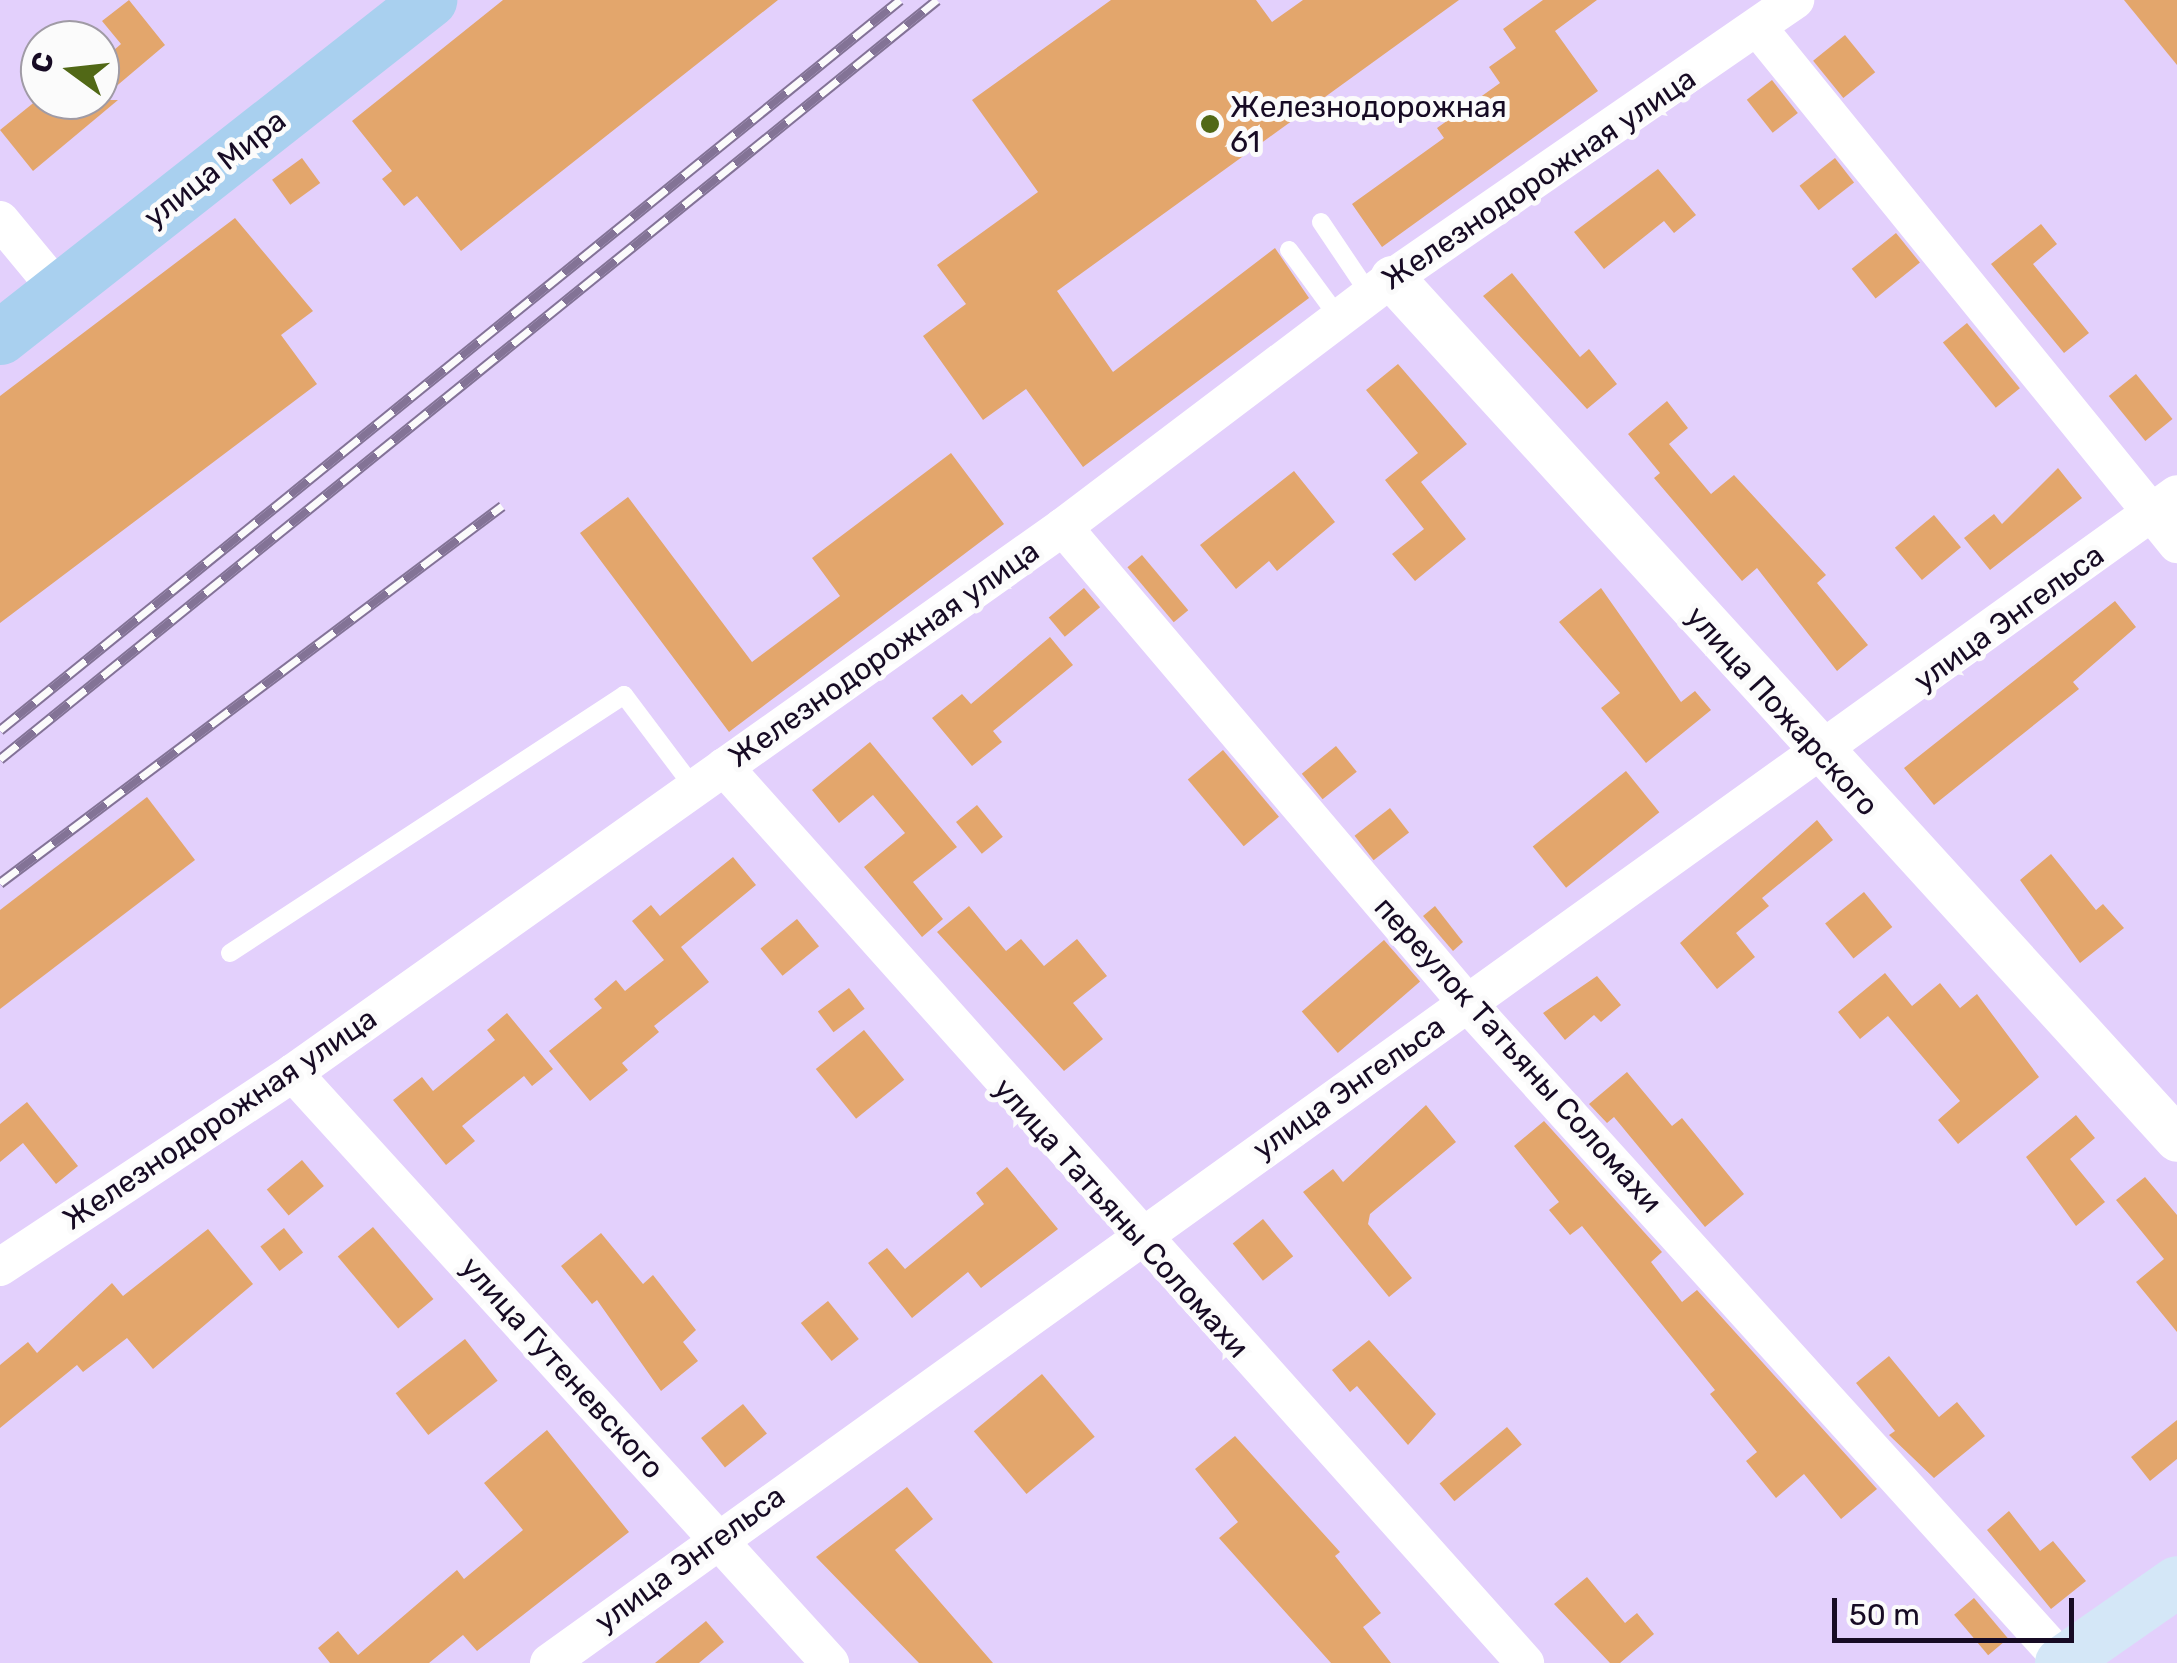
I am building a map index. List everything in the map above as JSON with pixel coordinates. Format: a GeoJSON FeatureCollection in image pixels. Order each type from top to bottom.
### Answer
{"type":"FeatureCollection","features":[{"type":"Feature","properties":{"kind":"main road","name":"улица Мира"},"geometry":{"type":"LineString","coordinates":[[0,337],[429,0]]}},
{"type":"Feature","properties":{"kind":"main road"},"geometry":{"type":"LineString","coordinates":[[2063,1662],[2177,1582]]}},
{"type":"Feature","properties":{"kind":"street","name":"Железнодорожная улица"},"geometry":{"type":"LineString","coordinates":[[0,1267],[293,1073],[1063,527],[1381,287],[1796,0]]}},
{"type":"Feature","properties":{"kind":"street"},"geometry":{"type":"LineString","coordinates":[[1758,28],[2164,504],[2177,544]]}},
{"type":"Feature","properties":{"kind":"street"},"geometry":{"type":"LineString","coordinates":[[0,220],[59,291]]}},
{"type":"Feature","properties":{"kind":"street","name":"улица Пожарского"},"geometry":{"type":"LineString","coordinates":[[1381,287],[2177,1139]]}},
{"type":"Feature","properties":{"kind":"street","name":"улица Энгельса"},"geometry":{"type":"LineString","coordinates":[[549,1663],[1136,1237],[1821,756],[2164,504]]}},
{"type":"Feature","properties":{"kind":"street","name":"переулок Татьяны Соломахи"},"geometry":{"type":"LineString","coordinates":[[1063,527],[1468,1004],[2063,1662]]}},
{"type":"Feature","properties":{"kind":"street","name":"улица Татьяны Соломахи"},"geometry":{"type":"LineString","coordinates":[[709,778],[1136,1237],[1524,1663]]}},
{"type":"Feature","properties":{"kind":"street","name":"улица Гутеневского"},"geometry":{"type":"LineString","coordinates":[[293,1073],[830,1663]]}},
{"type":"Feature","properties":{"kind":"lane"},"geometry":{"type":"LineString","coordinates":[[1321,222],[1381,287]]}},
{"type":"Feature","properties":{"kind":"lane"},"geometry":{"type":"LineString","coordinates":[[1289,250],[1340,318]]}},
{"type":"Feature","properties":{"kind":"lane"},"geometry":{"type":"LineString","coordinates":[[230,953],[624,695],[709,778]]}},
{"type":"Feature","properties":{"kind":"building"},"geometry":{"type":"Polygon","coordinates":[[[129,0],[165,45],[120,83],[120,20],[103,20],[129,0]]]}},
{"type":"Feature","properties":{"kind":"building"},"geometry":{"type":"Polygon","coordinates":[[[503,0],[778,0],[461,251],[417,196],[404,206],[382,179],[392,171],[352,121],[503,0]]]}},
{"type":"Feature","properties":{"kind":"building","name":"Железнодорожная 61"},"geometry":{"type":"Polygon","coordinates":[[[1111,0],[1256,0],[1272,22],[1303,0],[1459,0],[1057,291],[1113,372],[1275,248],[1309,298],[1083,467],[1026,389],[983,420],[923,336],[966,304],[937,265],[1038,192],[972,100],[1111,0]]]}},
{"type":"Feature","properties":{"kind":"building"},"geometry":{"type":"Polygon","coordinates":[[[1543,0],[1597,0],[1555,31],[1598,91],[1382,247],[1352,204],[1444,138],[1437,128],[1500,83],[1489,67],[1516,48],[1503,29],[1543,0]]]}},
{"type":"Feature","properties":{"kind":"building"},"geometry":{"type":"Polygon","coordinates":[[[2124,0],[2177,0],[2177,65],[2124,0]]]}},
{"type":"Feature","properties":{"kind":"building"},"geometry":{"type":"Polygon","coordinates":[[[1845,35],[1875,72],[1843,98],[1813,61],[1845,35]]]}},
{"type":"Feature","properties":{"kind":"building"},"geometry":{"type":"Polygon","coordinates":[[[1772,80],[1798,113],[1773,133],[1747,100],[1772,80]]]}},
{"type":"Feature","properties":{"kind":"building"},"geometry":{"type":"Polygon","coordinates":[[[20,114],[20,120],[94,120],[33,171],[0,130],[20,114]]]}},
{"type":"Feature","properties":{"kind":"building"},"geometry":{"type":"Polygon","coordinates":[[[302,158],[320,183],[290,205],[272,180],[302,158]]]}},
{"type":"Feature","properties":{"kind":"building"},"geometry":{"type":"Polygon","coordinates":[[[1835,158],[1854,182],[1819,210],[1800,186],[1835,158]]]}},
{"type":"Feature","properties":{"kind":"building"},"geometry":{"type":"Polygon","coordinates":[[[1658,169],[1696,215],[1674,233],[1664,221],[1604,269],[1574,232],[1658,169]]]}},
{"type":"Feature","properties":{"kind":"building"},"geometry":{"type":"Polygon","coordinates":[[[235,218],[313,311],[281,335],[317,384],[0,623],[0,396],[235,218]]]}},
{"type":"Feature","properties":{"kind":"building"},"geometry":{"type":"Polygon","coordinates":[[[2041,224],[2057,244],[2033,264],[2089,333],[2064,353],[1991,264],[2041,224]]]}},
{"type":"Feature","properties":{"kind":"building"},"geometry":{"type":"Polygon","coordinates":[[[1896,233],[1920,263],[1876,298],[1852,269],[1896,233]]]}},
{"type":"Feature","properties":{"kind":"building"},"geometry":{"type":"Polygon","coordinates":[[[1512,273],[1580,357],[1589,349],[1617,384],[1587,409],[1483,296],[1512,273]]]}},
{"type":"Feature","properties":{"kind":"building"},"geometry":{"type":"Polygon","coordinates":[[[1967,323],[2020,388],[1996,408],[1943,343],[1967,323]]]}},
{"type":"Feature","properties":{"kind":"building"},"geometry":{"type":"Polygon","coordinates":[[[1398,364],[1467,444],[1421,482],[1466,539],[1415,581],[1392,554],[1424,529],[1385,480],[1418,453],[1366,390],[1398,364]]]}},
{"type":"Feature","properties":{"kind":"building"},"geometry":{"type":"Polygon","coordinates":[[[2136,374],[2173,419],[2145,441],[2109,396],[2136,374]]]}},
{"type":"Feature","properties":{"kind":"building"},"geometry":{"type":"Polygon","coordinates":[[[1667,401],[1688,428],[1669,444],[1711,494],[1734,475],[1826,575],[1817,583],[1868,645],[1837,671],[1757,568],[1742,581],[1654,478],[1660,473],[1628,434],[1667,401]]]}},
{"type":"Feature","properties":{"kind":"building"},"geometry":{"type":"Polygon","coordinates":[[[951,453],[1004,524],[729,732],[580,533],[628,497],[752,662],[840,596],[812,558],[951,453]]]}},
{"type":"Feature","properties":{"kind":"building"},"geometry":{"type":"Polygon","coordinates":[[[2058,468],[2082,498],[1990,570],[1964,538],[1994,514],[2002,524],[2058,468]]]}},
{"type":"Feature","properties":{"kind":"building"},"geometry":{"type":"Polygon","coordinates":[[[1294,471],[1335,522],[1277,571],[1269,561],[1236,589],[1200,545],[1294,471]]]}},
{"type":"Feature","properties":{"kind":"building"},"geometry":{"type":"Polygon","coordinates":[[[1934,515],[1961,547],[1922,580],[1895,548],[1934,515]]]}},
{"type":"Feature","properties":{"kind":"building"},"geometry":{"type":"Polygon","coordinates":[[[1142,555],[1188,610],[1174,622],[1127,567],[1142,555]]]}},
{"type":"Feature","properties":{"kind":"building"},"geometry":{"type":"Polygon","coordinates":[[[1084,588],[1100,607],[1065,637],[1049,618],[1084,588]]]}},
{"type":"Feature","properties":{"kind":"building"},"geometry":{"type":"Polygon","coordinates":[[[1601,588],[1681,702],[1695,691],[1711,710],[1646,763],[1601,708],[1620,693],[1559,622],[1601,588]]]}},
{"type":"Feature","properties":{"kind":"building"},"geometry":{"type":"Polygon","coordinates":[[[2115,601],[2136,627],[2073,682],[2079,689],[1934,805],[1904,768],[2115,601]]]}},
{"type":"Feature","properties":{"kind":"building"},"geometry":{"type":"Polygon","coordinates":[[[1050,637],[1073,665],[993,731],[1002,742],[972,766],[932,718],[962,694],[971,704],[1050,637]]]}},
{"type":"Feature","properties":{"kind":"building"},"geometry":{"type":"Polygon","coordinates":[[[870,742],[957,847],[913,882],[943,919],[922,937],[864,867],[905,833],[873,795],[839,823],[812,790],[870,742]]]}},
{"type":"Feature","properties":{"kind":"building"},"geometry":{"type":"Polygon","coordinates":[[[1336,746],[1357,772],[1323,799],[1302,774],[1336,746]]]}},
{"type":"Feature","properties":{"kind":"building"},"geometry":{"type":"Polygon","coordinates":[[[1223,750],[1279,817],[1244,846],[1188,780],[1223,750]]]}},
{"type":"Feature","properties":{"kind":"building"},"geometry":{"type":"Polygon","coordinates":[[[1626,771],[1659,812],[1566,888],[1533,847],[1626,771]]]}},
{"type":"Feature","properties":{"kind":"building"},"geometry":{"type":"Polygon","coordinates":[[[147,797],[195,860],[0,1009],[0,910],[147,797]]]}},
{"type":"Feature","properties":{"kind":"building"},"geometry":{"type":"Polygon","coordinates":[[[977,805],[1003,837],[982,854],[956,822],[977,805]]]}},
{"type":"Feature","properties":{"kind":"building"},"geometry":{"type":"Polygon","coordinates":[[[1390,808],[1409,832],[1374,860],[1355,836],[1390,808]]]}},
{"type":"Feature","properties":{"kind":"building"},"geometry":{"type":"Polygon","coordinates":[[[1817,820],[1833,840],[1762,898],[1769,906],[1736,933],[1755,957],[1717,989],[1680,943],[1817,820]]]}},
{"type":"Feature","properties":{"kind":"building"},"geometry":{"type":"Polygon","coordinates":[[[2051,854],[2096,910],[2103,904],[2124,928],[2080,963],[2020,880],[2051,854]]]}},
{"type":"Feature","properties":{"kind":"building"},"geometry":{"type":"Polygon","coordinates":[[[733,857],[756,885],[681,947],[709,982],[654,1026],[659,1032],[622,1063],[628,1070],[590,1101],[549,1051],[602,1008],[594,999],[616,980],[625,991],[664,960],[632,921],[651,905],[660,916],[733,857]]]}},
{"type":"Feature","properties":{"kind":"building"},"geometry":{"type":"Polygon","coordinates":[[[1864,892],[1892,927],[1853,958],[1825,923],[1864,892]]]}},
{"type":"Feature","properties":{"kind":"building"},"geometry":{"type":"Polygon","coordinates":[[[969,906],[1006,951],[1021,939],[1044,966],[1077,939],[1107,976],[1073,1003],[1103,1039],[1064,1071],[937,932],[969,906]]]}},
{"type":"Feature","properties":{"kind":"building"},"geometry":{"type":"Polygon","coordinates":[[[1435,906],[1463,942],[1453,951],[1423,916],[1435,906]]]}},
{"type":"Feature","properties":{"kind":"building"},"geometry":{"type":"Polygon","coordinates":[[[797,919],[819,946],[783,976],[760,949],[797,919]]]}},
{"type":"Feature","properties":{"kind":"building"},"geometry":{"type":"Polygon","coordinates":[[[1384,940],[1420,982],[1338,1053],[1302,1012],[1384,940]]]}},
{"type":"Feature","properties":{"kind":"building"},"geometry":{"type":"Polygon","coordinates":[[[1885,973],[1912,1006],[1940,983],[1960,1008],[1977,994],[2039,1077],[1958,1144],[1938,1120],[1960,1101],[1888,1016],[1860,1039],[1838,1012],[1885,973]]]}},
{"type":"Feature","properties":{"kind":"building"},"geometry":{"type":"Polygon","coordinates":[[[1597,976],[1621,1005],[1601,1022],[1594,1015],[1565,1040],[1543,1013],[1597,976]]]}},
{"type":"Feature","properties":{"kind":"building"},"geometry":{"type":"Polygon","coordinates":[[[849,988],[865,1009],[834,1032],[818,1011],[849,988]]]}},
{"type":"Feature","properties":{"kind":"building"},"geometry":{"type":"Polygon","coordinates":[[[507,1013],[553,1069],[532,1086],[524,1076],[462,1126],[475,1141],[446,1165],[393,1100],[422,1077],[433,1091],[495,1040],[487,1030],[507,1013]]]}},
{"type":"Feature","properties":{"kind":"building"},"geometry":{"type":"Polygon","coordinates":[[[864,1030],[904,1080],[856,1119],[816,1069],[864,1030]]]}},
{"type":"Feature","properties":{"kind":"building"},"geometry":{"type":"Polygon","coordinates":[[[1627,1072],[1672,1126],[1682,1118],[1744,1194],[1705,1227],[1614,1117],[1607,1123],[1589,1104],[1627,1072]]]}},
{"type":"Feature","properties":{"kind":"building"},"geometry":{"type":"Polygon","coordinates":[[[27,1102],[78,1166],[56,1184],[23,1143],[0,1162],[0,1124],[27,1102]]]}},
{"type":"Feature","properties":{"kind":"building"},"geometry":{"type":"Polygon","coordinates":[[[1426,1105],[1456,1142],[1370,1214],[1368,1224],[1412,1278],[1389,1297],[1303,1192],[1333,1169],[1343,1182],[1426,1105]]]}},
{"type":"Feature","properties":{"kind":"building"},"geometry":{"type":"Polygon","coordinates":[[[2076,1115],[2095,1138],[2070,1159],[2105,1202],[2076,1226],[2026,1157],[2076,1115]]]}},
{"type":"Feature","properties":{"kind":"building"},"geometry":{"type":"Polygon","coordinates":[[[1544,1121],[1662,1252],[1651,1262],[1682,1302],[1697,1290],[1877,1489],[1841,1519],[1804,1474],[1776,1498],[1746,1461],[1757,1452],[1710,1394],[1715,1390],[1582,1226],[1570,1235],[1549,1210],[1559,1202],[1514,1146],[1544,1121]]]}},
{"type":"Feature","properties":{"kind":"building"},"geometry":{"type":"Polygon","coordinates":[[[302,1160],[324,1186],[289,1216],[267,1190],[302,1160]]]}},
{"type":"Feature","properties":{"kind":"building"},"geometry":{"type":"Polygon","coordinates":[[[1007,1167],[1058,1229],[981,1288],[968,1272],[912,1318],[868,1263],[887,1248],[905,1269],[984,1204],[976,1193],[1007,1167]]]}},
{"type":"Feature","properties":{"kind":"building"},"geometry":{"type":"Polygon","coordinates":[[[2145,1177],[2177,1215],[2177,1332],[2136,1282],[2164,1259],[2116,1200],[2145,1177]]]}},
{"type":"Feature","properties":{"kind":"building"},"geometry":{"type":"Polygon","coordinates":[[[1263,1219],[1293,1256],[1263,1281],[1233,1244],[1263,1219]]]}},
{"type":"Feature","properties":{"kind":"building"},"geometry":{"type":"Polygon","coordinates":[[[373,1227],[433,1299],[398,1329],[338,1257],[373,1227]]]}},
{"type":"Feature","properties":{"kind":"building"},"geometry":{"type":"Polygon","coordinates":[[[284,1228],[303,1252],[279,1271],[260,1246],[284,1228]]]}},
{"type":"Feature","properties":{"kind":"building"},"geometry":{"type":"Polygon","coordinates":[[[208,1229],[253,1284],[153,1369],[127,1338],[83,1372],[77,1365],[0,1428],[0,1365],[28,1342],[37,1353],[112,1283],[123,1296],[208,1229]]]}},
{"type":"Feature","properties":{"kind":"building"},"geometry":{"type":"Polygon","coordinates":[[[601,1233],[643,1284],[653,1275],[696,1330],[683,1342],[698,1361],[661,1391],[597,1300],[592,1304],[561,1266],[601,1233]]]}},
{"type":"Feature","properties":{"kind":"building"},"geometry":{"type":"Polygon","coordinates":[[[828,1301],[859,1339],[832,1361],[801,1323],[828,1301]]]}},
{"type":"Feature","properties":{"kind":"building"},"geometry":{"type":"Polygon","coordinates":[[[465,1339],[498,1381],[428,1435],[396,1393],[465,1339]]]}},
{"type":"Feature","properties":{"kind":"building"},"geometry":{"type":"Polygon","coordinates":[[[1369,1340],[1436,1414],[1408,1445],[1357,1386],[1350,1392],[1332,1370],[1369,1340]]]}},
{"type":"Feature","properties":{"kind":"building"},"geometry":{"type":"Polygon","coordinates":[[[1889,1356],[1939,1417],[1957,1402],[1985,1436],[1934,1478],[1889,1435],[1895,1431],[1856,1383],[1889,1356]]]}},
{"type":"Feature","properties":{"kind":"building"},"geometry":{"type":"Polygon","coordinates":[[[1042,1374],[1095,1437],[1027,1494],[974,1431],[1042,1374]]]}},
{"type":"Feature","properties":{"kind":"building"},"geometry":{"type":"Polygon","coordinates":[[[743,1404],[767,1434],[725,1468],[701,1438],[743,1404]]]}},
{"type":"Feature","properties":{"kind":"building"},"geometry":{"type":"Polygon","coordinates":[[[2177,1420],[2177,1459],[2150,1481],[2131,1457],[2177,1420]]]}},
{"type":"Feature","properties":{"kind":"building"},"geometry":{"type":"Polygon","coordinates":[[[1507,1427],[1522,1445],[1454,1501],[1440,1484],[1507,1427]]]}},
{"type":"Feature","properties":{"kind":"building"},"geometry":{"type":"Polygon","coordinates":[[[547,1430],[629,1532],[477,1651],[463,1635],[429,1663],[330,1663],[318,1648],[338,1631],[358,1655],[457,1570],[464,1579],[523,1530],[484,1483],[547,1430]]]}},
{"type":"Feature","properties":{"kind":"building"},"geometry":{"type":"Polygon","coordinates":[[[1235,1436],[1340,1552],[1335,1556],[1381,1613],[1363,1627],[1391,1663],[1331,1663],[1219,1538],[1238,1522],[1195,1469],[1235,1436]]]}},
{"type":"Feature","properties":{"kind":"building"},"geometry":{"type":"Polygon","coordinates":[[[907,1487],[933,1519],[895,1550],[993,1663],[919,1663],[816,1557],[907,1487]]]}},
{"type":"Feature","properties":{"kind":"building"},"geometry":{"type":"Polygon","coordinates":[[[2009,1511],[2040,1551],[2053,1541],[2086,1581],[2051,1609],[1987,1530],[2009,1511]]]}},
{"type":"Feature","properties":{"kind":"building"},"geometry":{"type":"Polygon","coordinates":[[[1587,1577],[1625,1623],[1637,1613],[1654,1634],[1620,1663],[1610,1663],[1554,1604],[1587,1577]]]}},
{"type":"Feature","properties":{"kind":"building"},"geometry":{"type":"Polygon","coordinates":[[[1974,1598],[2008,1639],[1988,1655],[1954,1615],[1974,1598]]]}},
{"type":"Feature","properties":{"kind":"building"},"geometry":{"type":"Polygon","coordinates":[[[706,1621],[724,1642],[699,1663],[655,1663],[706,1621]]]}},
{"type":"Feature","properties":{"kind":"railway"},"geometry":{"type":"LineString","coordinates":[[0,730],[900,0]]}},
{"type":"Feature","properties":{"kind":"railway"},"geometry":{"type":"LineString","coordinates":[[0,759],[937,0]]}},
{"type":"Feature","properties":{"kind":"railway"},"geometry":{"type":"LineString","coordinates":[[0,883],[502,506]]}},
{"type":"Feature","properties":{"kind":"place","name":"Железнодорожная 61"},"geometry":{"type":"Point","coordinates":[1210,124]}}]}
